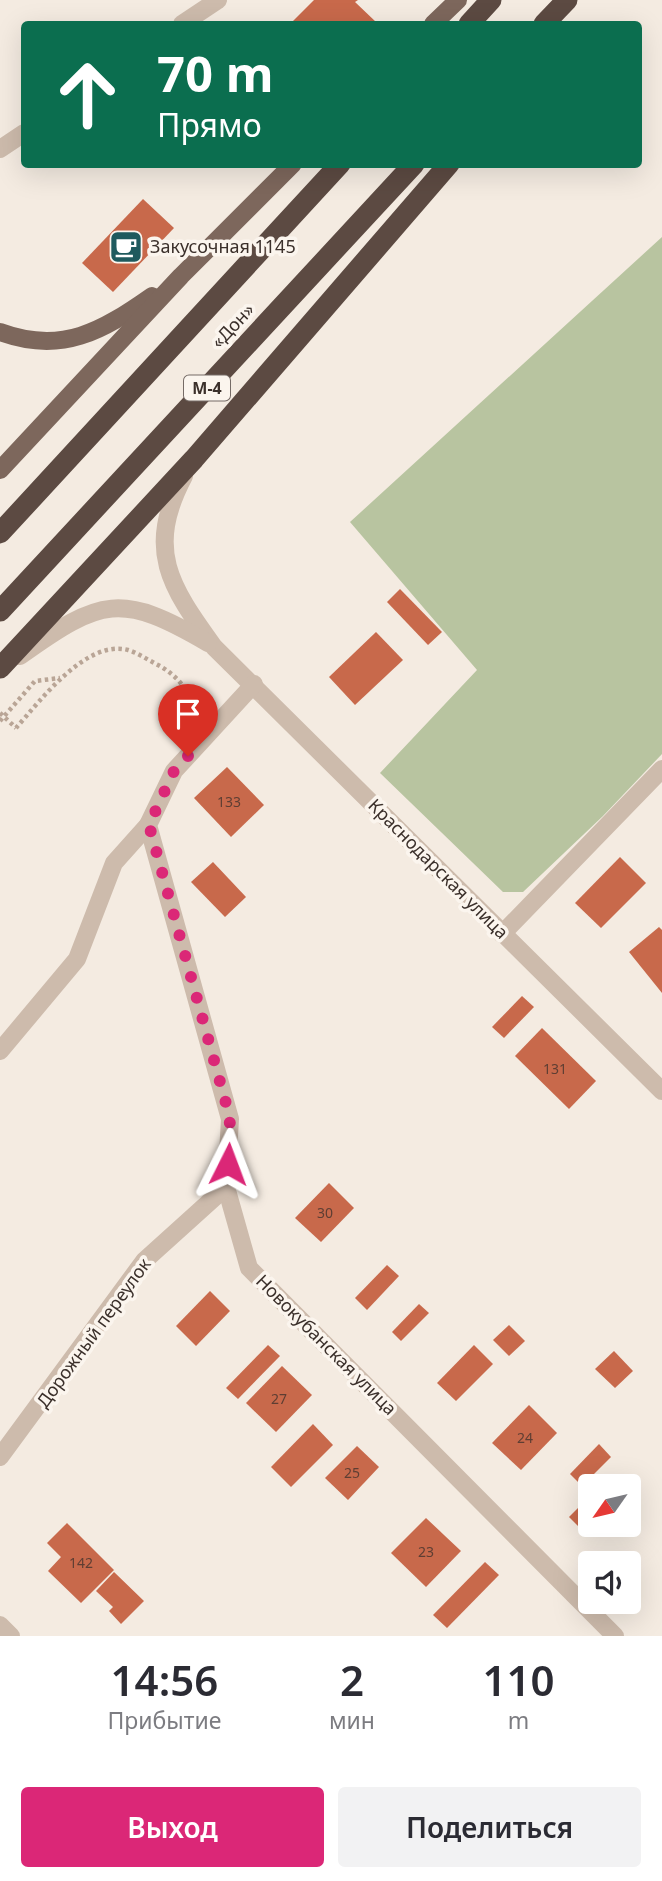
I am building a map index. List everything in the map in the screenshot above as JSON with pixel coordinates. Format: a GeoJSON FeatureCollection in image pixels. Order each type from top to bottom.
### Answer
{"type":"FeatureCollection","features":[{"type":"Feature","properties":{"kind":"highway"},"geometry":{"type":"LineString","coordinates":[[472,21],[491,0]]}},
{"type":"Feature","properties":{"kind":"highway"},"geometry":{"type":"LineString","coordinates":[[547,21],[567,0]]}},
{"type":"Feature","properties":{"kind":"highway","name":"«Дон»"},"geometry":{"type":"LineString","coordinates":[[0,533],[336,168]]}},
{"type":"Feature","properties":{"kind":"highway","name":"«Дон»"},"geometry":{"type":"LineString","coordinates":[[0,611],[410,168]]}},
{"type":"Feature","properties":{"kind":"highway","name":"М-4"},"geometry":{"type":"LineString","coordinates":[[0,669],[194,459],[446,168]]}},
{"type":"Feature","properties":{"kind":"main road"},"geometry":{"type":"LineString","coordinates":[[436,21],[458,0]]}},
{"type":"Feature","properties":{"kind":"main road"},"geometry":{"type":"LineString","coordinates":[[0,470],[181,276],[289,168]]}},
{"type":"Feature","properties":{"kind":"main road"},"geometry":{"type":"LineString","coordinates":[[0,332],[38,341],[80,339],[109,326],[181,276]]}},
{"type":"Feature","properties":{"kind":"street"},"geometry":{"type":"LineString","coordinates":[[186,21],[218,0]]}},
{"type":"Feature","properties":{"kind":"street"},"geometry":{"type":"LineString","coordinates":[[0,149],[21,135]]}},
{"type":"Feature","properties":{"kind":"street","name":"М-4"},"geometry":{"type":"LineString","coordinates":[[194,459],[173,497],[163,533],[167,571],[183,604],[214,647]]}},
{"type":"Feature","properties":{"kind":"street","name":"М-4"},"geometry":{"type":"LineString","coordinates":[[0,669],[60,627],[93,611],[122,606],[166,618],[214,647]]}},
{"type":"Feature","properties":{"kind":"street","name":"Краснодарская улица"},"geometry":{"type":"LineString","coordinates":[[214,647],[662,1091]]}},
{"type":"Feature","properties":{"kind":"street"},"geometry":{"type":"LineString","coordinates":[[0,1051],[77,959],[114,863],[149,825],[174,771],[254,684]]}},
{"type":"Feature","properties":{"kind":"street"},"geometry":{"type":"LineString","coordinates":[[502,934],[662,769]]}},
{"type":"Feature","properties":{"kind":"street","name":"Новокубанская улица"},"geometry":{"type":"LineString","coordinates":[[149,825],[230,1118],[226,1187],[249,1268],[615,1636]]}},
{"type":"Feature","properties":{"kind":"street","name":"Дорожный переулок"},"geometry":{"type":"LineString","coordinates":[[0,1457],[144,1261],[226,1187]]}},
{"type":"Feature","properties":{"kind":"street"},"geometry":{"type":"LineString","coordinates":[[0,1625],[11,1636]]}},
{"type":"Feature","properties":{"kind":"path"},"geometry":{"type":"LineString","coordinates":[[0,713],[16,728],[60,678],[94,654],[127,649],[165,669],[192,696],[202,741]]}},
{"type":"Feature","properties":{"kind":"path"},"geometry":{"type":"LineString","coordinates":[[0,721],[35,681],[60,678]]}},
{"type":"Feature","properties":{"kind":"green space"},"geometry":{"type":"Polygon","coordinates":[[[662,237],[662,754],[603,816],[523,892],[503,892],[380,773],[477,670],[350,522],[662,237]]]}},
{"type":"Feature","properties":{"kind":"building"},"geometry":{"type":"Polygon","coordinates":[[[314,0],[358,0],[355,2],[375,21],[293,21],[314,0]]]}},
{"type":"Feature","properties":{"kind":"building","name":"Закусочная 1145"},"geometry":{"type":"Polygon","coordinates":[[[143,199],[174,228],[113,292],[82,263],[143,199]]]}},
{"type":"Feature","properties":{"kind":"building"},"geometry":{"type":"Polygon","coordinates":[[[400,589],[442,632],[428,645],[387,602],[400,589]]]}},
{"type":"Feature","properties":{"kind":"building"},"geometry":{"type":"Polygon","coordinates":[[[376,632],[403,660],[355,705],[329,677],[376,632]]]}},
{"type":"Feature","properties":{"kind":"building"},"geometry":{"type":"Polygon","coordinates":[[[227,767],[264,805],[231,837],[194,798],[227,767]]]}},
{"type":"Feature","properties":{"kind":"building"},"geometry":{"type":"Polygon","coordinates":[[[620,857],[646,883],[601,928],[575,903],[620,857]]]}},
{"type":"Feature","properties":{"kind":"building"},"geometry":{"type":"Polygon","coordinates":[[[213,862],[246,897],[225,917],[191,882],[213,862]]]}},
{"type":"Feature","properties":{"kind":"building"},"geometry":{"type":"Polygon","coordinates":[[[659,927],[662,930],[662,993],[629,952],[659,927]]]}},
{"type":"Feature","properties":{"kind":"building"},"geometry":{"type":"Polygon","coordinates":[[[522,996],[534,1007],[504,1038],[492,1027],[522,996]]]}},
{"type":"Feature","properties":{"kind":"building"},"geometry":{"type":"Polygon","coordinates":[[[542,1028],[596,1081],[569,1109],[515,1056],[542,1028]]]}},
{"type":"Feature","properties":{"kind":"building"},"geometry":{"type":"Polygon","coordinates":[[[329,1183],[354,1208],[321,1242],[295,1218],[329,1183]]]}},
{"type":"Feature","properties":{"kind":"building"},"geometry":{"type":"Polygon","coordinates":[[[387,1265],[399,1276],[367,1310],[355,1298],[387,1265]]]}},
{"type":"Feature","properties":{"kind":"building"},"geometry":{"type":"Polygon","coordinates":[[[210,1291],[230,1311],[196,1346],[176,1326],[210,1291]]]}},
{"type":"Feature","properties":{"kind":"building"},"geometry":{"type":"Polygon","coordinates":[[[419,1304],[429,1313],[401,1341],[392,1332],[419,1304]]]}},
{"type":"Feature","properties":{"kind":"building"},"geometry":{"type":"Polygon","coordinates":[[[509,1325],[525,1341],[509,1356],[493,1340],[509,1325]]]}},
{"type":"Feature","properties":{"kind":"building"},"geometry":{"type":"Polygon","coordinates":[[[268,1345],[280,1356],[238,1399],[226,1388],[268,1345]]]}},
{"type":"Feature","properties":{"kind":"building"},"geometry":{"type":"Polygon","coordinates":[[[474,1345],[493,1364],[456,1401],[437,1383],[474,1345]]]}},
{"type":"Feature","properties":{"kind":"building"},"geometry":{"type":"Polygon","coordinates":[[[614,1351],[633,1371],[615,1388],[595,1369],[614,1351]]]}},
{"type":"Feature","properties":{"kind":"building"},"geometry":{"type":"Polygon","coordinates":[[[282,1366],[312,1395],[276,1432],[246,1403],[282,1366]]]}},
{"type":"Feature","properties":{"kind":"building"},"geometry":{"type":"Polygon","coordinates":[[[529,1405],[557,1433],[521,1470],[492,1443],[529,1405]]]}},
{"type":"Feature","properties":{"kind":"building"},"geometry":{"type":"Polygon","coordinates":[[[313,1424],[333,1445],[291,1487],[271,1467],[313,1424]]]}},
{"type":"Feature","properties":{"kind":"building"},"geometry":{"type":"Polygon","coordinates":[[[599,1444],[611,1457],[594,1474],[578,1474],[578,1482],[570,1474],[599,1444]]]}},
{"type":"Feature","properties":{"kind":"building"},"geometry":{"type":"Polygon","coordinates":[[[357,1446],[379,1467],[348,1500],[325,1478],[357,1446]]]}},
{"type":"Feature","properties":{"kind":"building"},"geometry":{"type":"Polygon","coordinates":[[[578,1508],[578,1526],[569,1517],[578,1508]]]}},
{"type":"Feature","properties":{"kind":"building"},"geometry":{"type":"Polygon","coordinates":[[[426,1518],[461,1551],[426,1587],[391,1553],[426,1518]]]}},
{"type":"Feature","properties":{"kind":"building"},"geometry":{"type":"Polygon","coordinates":[[[67,1523],[114,1570],[81,1603],[48,1571],[61,1557],[47,1543],[67,1523]]]}},
{"type":"Feature","properties":{"kind":"building"},"geometry":{"type":"Polygon","coordinates":[[[485,1562],[499,1575],[447,1628],[433,1615],[485,1562]]]}},
{"type":"Feature","properties":{"kind":"building"},"geometry":{"type":"Polygon","coordinates":[[[114,1572],[144,1601],[121,1624],[109,1611],[113,1607],[96,1591],[114,1572]]]}},
{"type":"Feature","properties":{"kind":"place","name":"Закусочная 1145"},"geometry":{"type":"Point","coordinates":[126,247]}},
{"type":"Feature","properties":{"kind":"route"},"geometry":{"type":"LineString","coordinates":[[188,756],[174,771],[149,825],[230,1118],[228,1164]]}}]}
